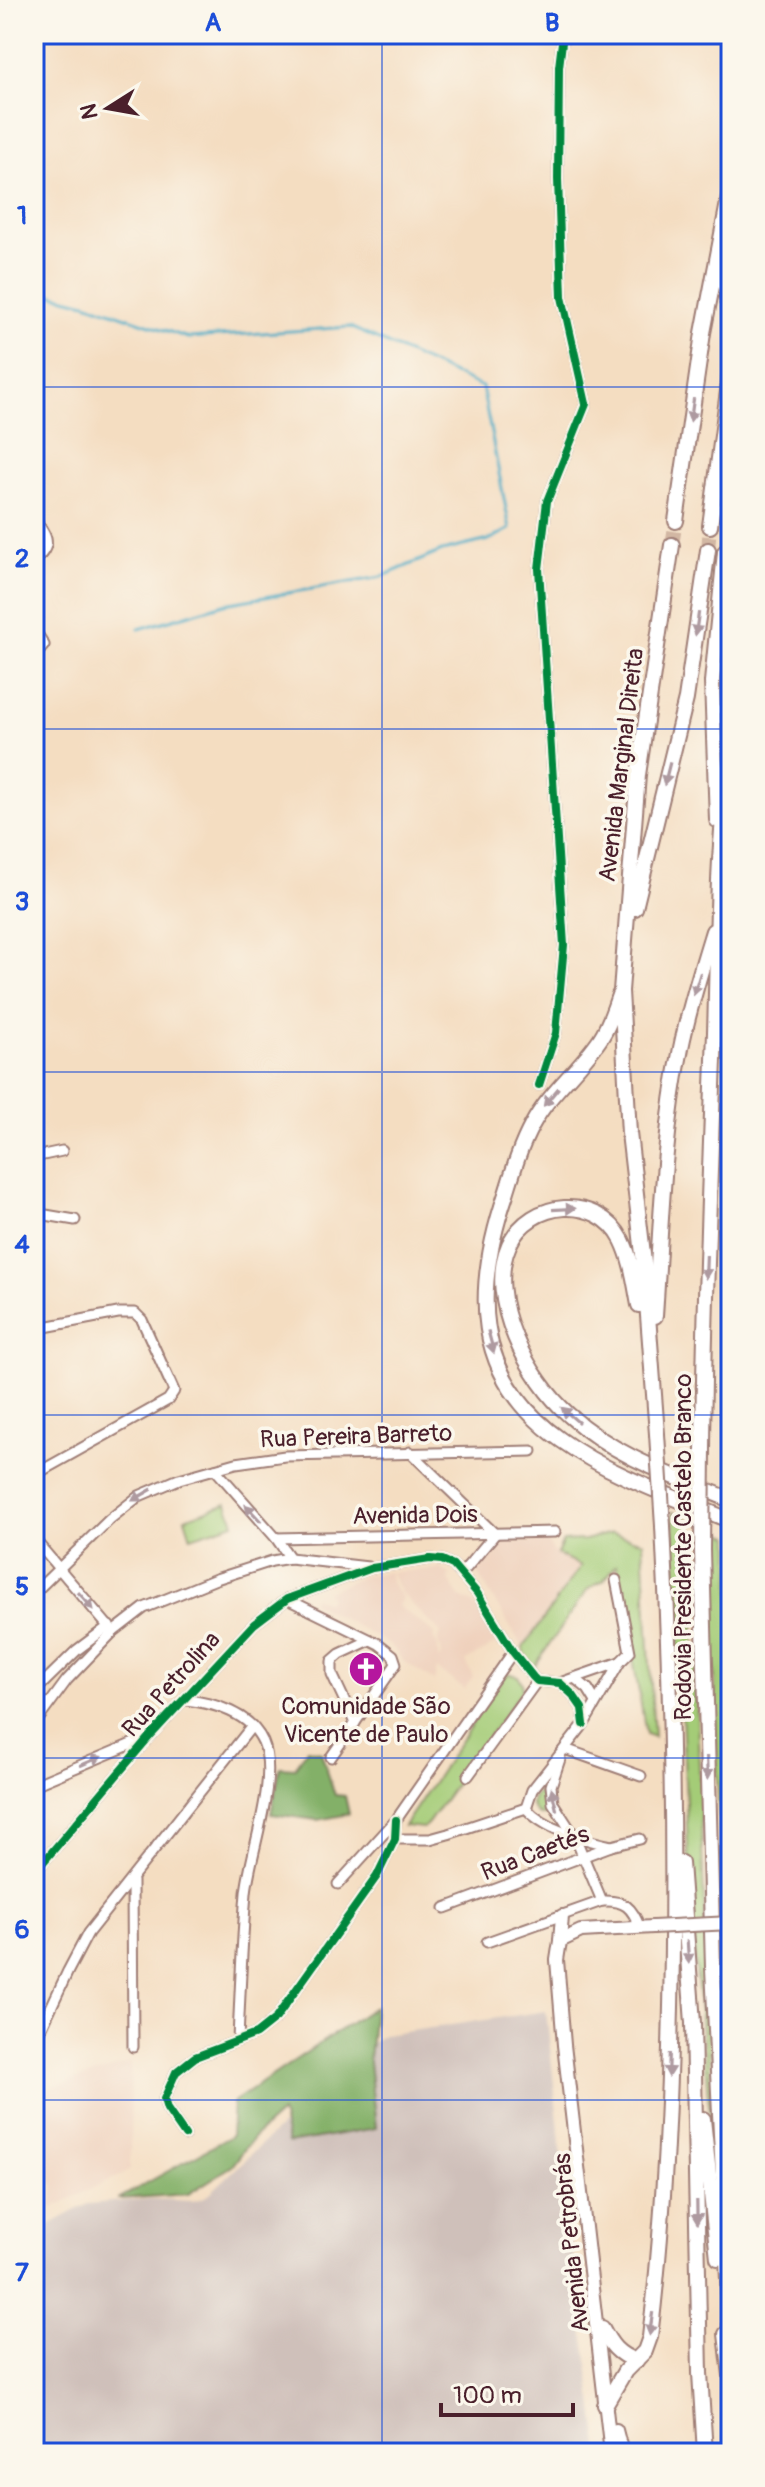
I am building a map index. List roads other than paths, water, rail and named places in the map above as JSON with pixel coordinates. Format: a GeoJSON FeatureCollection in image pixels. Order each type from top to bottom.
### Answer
{"type":"FeatureCollection","features":[{"type":"Feature","properties":{"kind":"highway"},"geometry":{"type":"LineString","coordinates":[[676,521],[703,333],[731,187]]}},
{"type":"Feature","properties":{"kind":"highway"},"geometry":{"type":"LineString","coordinates":[[719,248],[731,315]]}},
{"type":"Feature","properties":{"kind":"highway"},"geometry":{"type":"LineString","coordinates":[[710,526],[731,368]]}},
{"type":"Feature","properties":{"kind":"highway","name":"Avenida Marginal Direita"},"geometry":{"type":"LineString","coordinates":[[621,991],[638,775],[672,545]]}},
{"type":"Feature","properties":{"kind":"highway"},"geometry":{"type":"LineString","coordinates":[[624,951],[686,699],[708,550]]}},
{"type":"Feature","properties":{"kind":"highway"},"geometry":{"type":"LineString","coordinates":[[652,1364],[674,1088],[690,1007],[720,903],[711,708],[725,552]]}},
{"type":"Feature","properties":{"kind":"highway","name":"Rodovia Presidente Castelo Branco"},"geometry":{"type":"LineString","coordinates":[[731,754],[723,826],[708,1183],[702,1550],[712,1953],[731,2341]]}},
{"type":"Feature","properties":{"kind":"highway"},"geometry":{"type":"LineString","coordinates":[[621,991],[629,1133],[644,1263],[657,1434],[672,1735],[693,2023],[731,2376]]}},
{"type":"Feature","properties":{"kind":"highway"},"geometry":{"type":"LineString","coordinates":[[621,991],[601,1037],[539,1111],[517,1158],[488,1253],[484,1300],[487,1326],[492,1350],[520,1401],[559,1439],[608,1467],[731,1521]]}},
{"type":"Feature","properties":{"kind":"highway"},"geometry":{"type":"LineString","coordinates":[[652,1364],[629,1259],[612,1226],[587,1210],[572,1207],[556,1208],[529,1220],[518,1230],[509,1245],[503,1273],[507,1312],[539,1382],[569,1416],[614,1446],[731,1500]]}},
{"type":"Feature","properties":{"kind":"highway"},"geometry":{"type":"LineString","coordinates":[[608,2399],[625,2371],[645,2351],[650,2337],[660,2260],[673,1938],[672,1735]]}},
{"type":"Feature","properties":{"kind":"highway"},"geometry":{"type":"LineString","coordinates":[[693,2023],[700,2373],[705,2453]]}},
{"type":"Feature","properties":{"kind":"highway"},"geometry":{"type":"LineString","coordinates":[[602,2328],[618,2353],[636,2361]]}},
{"type":"Feature","properties":{"kind":"main road"},"geometry":{"type":"LineString","coordinates":[[562,1916],[581,1931]]}},
{"type":"Feature","properties":{"kind":"main road","name":"Avenida Petrobrás"},"geometry":{"type":"LineString","coordinates":[[562,1916],[557,1970],[566,2060],[608,2399],[622,2453]]}},
{"type":"Feature","properties":{"kind":"main road"},"geometry":{"type":"LineString","coordinates":[[560,1941],[581,1931],[731,1923]]}},
{"type":"Feature","properties":{"kind":"main road","name":"Avenida Petrobrás"},"geometry":{"type":"LineString","coordinates":[[564,2027],[571,2045],[602,2328],[611,2453]]}},
{"type":"Feature","properties":{"kind":"street"},"geometry":{"type":"LineString","coordinates":[[539,1085],[556,1033],[564,945],[539,569],[547,501],[586,404],[562,297],[558,165],[559,67],[563,34]]}},
{"type":"Feature","properties":{"kind":"street"},"geometry":{"type":"LineString","coordinates":[[34,519],[47,544],[46,551],[34,562]]}},
{"type":"Feature","properties":{"kind":"street"},"geometry":{"type":"LineString","coordinates":[[34,629],[44,645],[34,657]]}},
{"type":"Feature","properties":{"kind":"street"},"geometry":{"type":"LineString","coordinates":[[34,1157],[62,1151]]}},
{"type":"Feature","properties":{"kind":"street"},"geometry":{"type":"LineString","coordinates":[[34,1213],[75,1220]]}},
{"type":"Feature","properties":{"kind":"street"},"geometry":{"type":"LineString","coordinates":[[34,1329],[132,1312],[138,1315],[172,1386],[173,1395],[34,1475]]}},
{"type":"Feature","properties":{"kind":"street","name":"Rua Pereira Barreto"},"geometry":{"type":"LineString","coordinates":[[34,1593],[110,1519],[139,1496],[158,1486],[215,1469],[268,1457],[532,1451]]}},
{"type":"Feature","properties":{"kind":"street"},"geometry":{"type":"LineString","coordinates":[[410,1452],[495,1534],[462,1573]]}},
{"type":"Feature","properties":{"kind":"street"},"geometry":{"type":"LineString","coordinates":[[215,1469],[290,1558]]}},
{"type":"Feature","properties":{"kind":"street","name":"Avenida Dois"},"geometry":{"type":"LineString","coordinates":[[276,1538],[555,1532]]}},
{"type":"Feature","properties":{"kind":"street"},"geometry":{"type":"LineString","coordinates":[[34,1539],[111,1629]]}},
{"type":"Feature","properties":{"kind":"street"},"geometry":{"type":"LineString","coordinates":[[34,1692],[56,1670],[144,1608],[254,1566],[290,1558],[372,1568],[412,1561],[442,1560],[462,1573],[513,1652],[537,1681],[560,1683],[620,1662]]}},
{"type":"Feature","properties":{"kind":"street","name":"Rua Petrolina"},"geometry":{"type":"LineString","coordinates":[[34,1873],[149,1737],[254,1624],[287,1599],[372,1568]]}},
{"type":"Feature","properties":{"kind":"street"},"geometry":{"type":"LineString","coordinates":[[526,1808],[532,1790],[584,1724],[620,1662],[630,1652],[616,1580]]}},
{"type":"Feature","properties":{"kind":"street"},"geometry":{"type":"LineString","coordinates":[[287,1599],[370,1640],[393,1655],[396,1664],[331,1757]]}},
{"type":"Feature","properties":{"kind":"street"},"geometry":{"type":"LineString","coordinates":[[34,1725],[67,1680],[111,1629]]}},
{"type":"Feature","properties":{"kind":"street"},"geometry":{"type":"LineString","coordinates":[[355,1723],[332,1674],[332,1661],[370,1640]]}},
{"type":"Feature","properties":{"kind":"street"},"geometry":{"type":"LineString","coordinates":[[338,1884],[396,1820],[513,1652]]}},
{"type":"Feature","properties":{"kind":"street"},"geometry":{"type":"LineString","coordinates":[[56,1670],[67,1680]]}},
{"type":"Feature","properties":{"kind":"street"},"geometry":{"type":"LineString","coordinates":[[576,1679],[588,1689],[596,1702]]}},
{"type":"Feature","properties":{"kind":"street"},"geometry":{"type":"LineString","coordinates":[[468,1776],[537,1681]]}},
{"type":"Feature","properties":{"kind":"street"},"geometry":{"type":"LineString","coordinates":[[560,1683],[579,1701],[584,1724]]}},
{"type":"Feature","properties":{"kind":"street"},"geometry":{"type":"LineString","coordinates":[[186,1700],[214,1703],[252,1726],[262,1740],[268,1767],[246,1893],[238,2040]]}},
{"type":"Feature","properties":{"kind":"street"},"geometry":{"type":"LineString","coordinates":[[34,2044],[88,1933],[252,1726]]}},
{"type":"Feature","properties":{"kind":"street"},"geometry":{"type":"LineString","coordinates":[[34,1785],[149,1737]]}},
{"type":"Feature","properties":{"kind":"street"},"geometry":{"type":"LineString","coordinates":[[563,1753],[641,1776]]}},
{"type":"Feature","properties":{"kind":"street"},"geometry":{"type":"LineString","coordinates":[[563,1753],[551,1795],[556,1810],[575,1837],[602,1901]]}},
{"type":"Feature","properties":{"kind":"street"},"geometry":{"type":"LineString","coordinates":[[395,1839],[430,1839],[526,1808]]}},
{"type":"Feature","properties":{"kind":"street"},"geometry":{"type":"LineString","coordinates":[[526,1808],[536,1820],[575,1837],[611,1846]]}},
{"type":"Feature","properties":{"kind":"street"},"geometry":{"type":"LineString","coordinates":[[185,2135],[167,2109],[164,2099],[176,2072],[195,2057],[256,2034],[276,2018],[377,1876],[395,1839],[396,1820]]}},
{"type":"Feature","properties":{"kind":"street","name":"Rua Caetés"},"geometry":{"type":"LineString","coordinates":[[445,1908],[611,1846],[640,1839]]}},
{"type":"Feature","properties":{"kind":"street"},"geometry":{"type":"LineString","coordinates":[[132,1881],[133,2047]]}},
{"type":"Feature","properties":{"kind":"street"},"geometry":{"type":"LineString","coordinates":[[487,1942],[602,1901],[616,1900],[627,1904],[646,1927]]}},
{"type":"Feature","properties":{"kind":"waterway"},"geometry":{"type":"LineString","coordinates":[[34,290],[86,303],[188,338],[350,327],[482,387],[510,529],[489,540],[442,551],[381,577],[224,604],[139,629]]}},
{"type":"Feature","properties":{"kind":"tunnel"},"geometry":{"type":"LineString","coordinates":[[672,545],[676,521]]}},
{"type":"Feature","properties":{"kind":"tunnel"},"geometry":{"type":"LineString","coordinates":[[708,550],[710,526]]}},
{"type":"Feature","properties":{"kind":"tunnel"},"geometry":{"type":"LineString","coordinates":[[725,552],[730,529]]}},
{"type":"Feature","properties":{"kind":"place","name":"Comunidade São Vicente de Paulo"},"geometry":{"type":"Point","coordinates":[366,1669]}}]}
